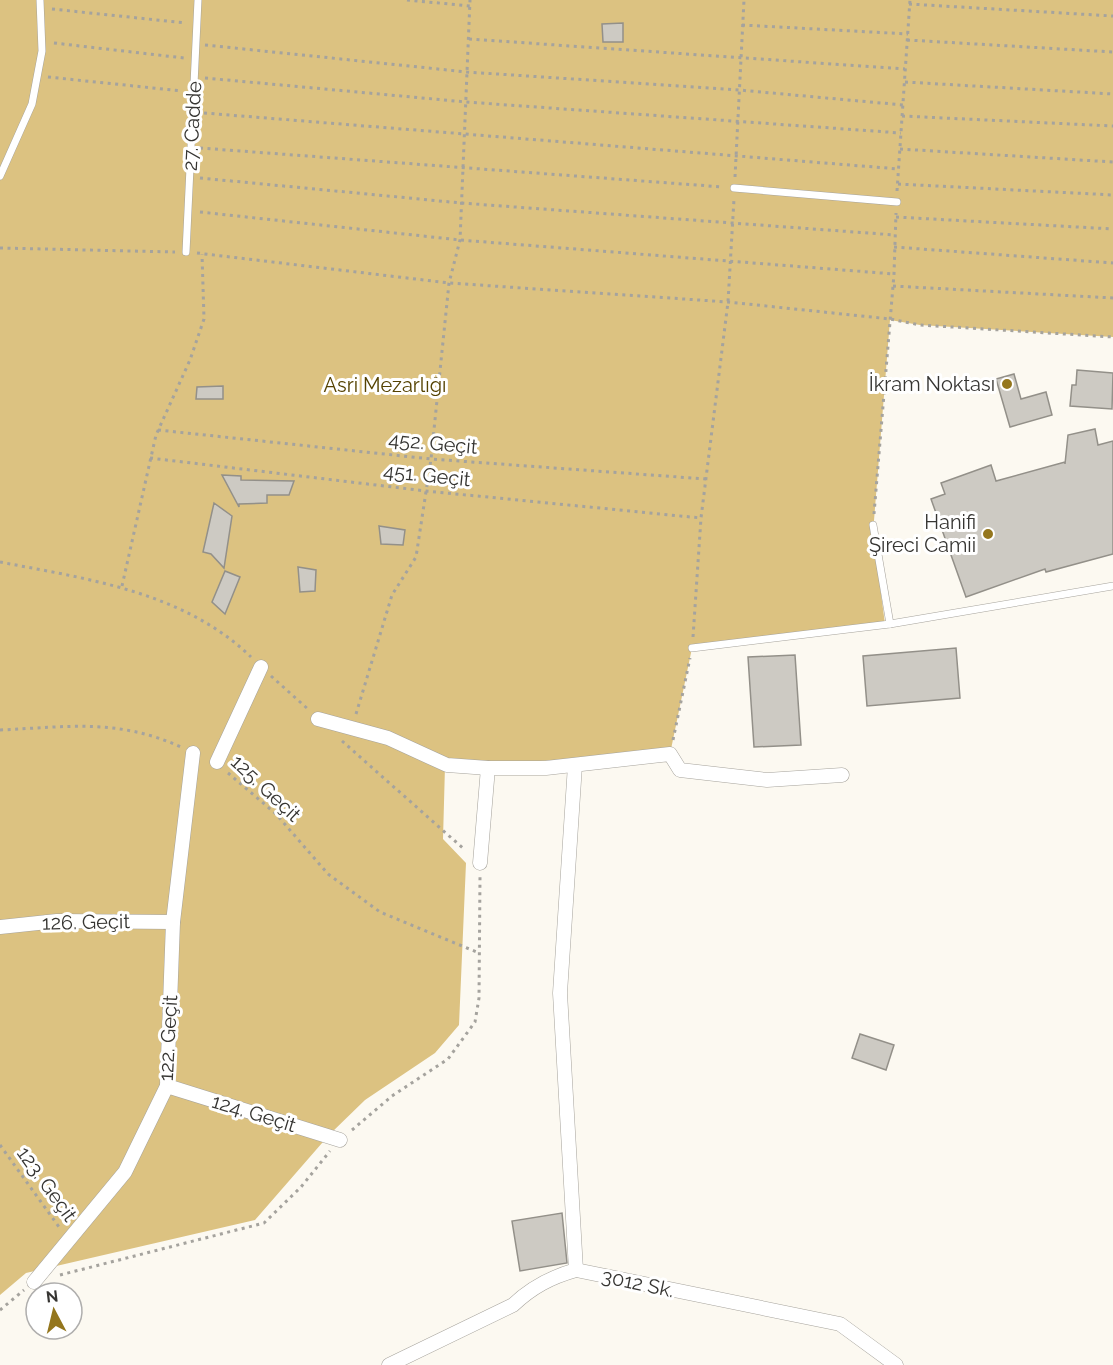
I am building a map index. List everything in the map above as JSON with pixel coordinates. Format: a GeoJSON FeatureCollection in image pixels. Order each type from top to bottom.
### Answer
{"type":"FeatureCollection","features":[{"type":"Feature","properties":{"kind":"street"},"geometry":{"type":"LineString","coordinates":[[216,762],[261,667]]}},
{"type":"Feature","properties":{"kind":"street"},"geometry":{"type":"LineString","coordinates":[[318,719],[388,738],[447,765],[488,768],[575,765],[670,754],[680,770],[767,780],[842,775]]}},
{"type":"Feature","properties":{"kind":"street","name":"122. Geçit"},"geometry":{"type":"LineString","coordinates":[[34,1281],[125,1172],[167,1086],[173,922],[193,753]]}},
{"type":"Feature","properties":{"kind":"street"},"geometry":{"type":"LineString","coordinates":[[575,765],[560,993],[576,1270]]}},
{"type":"Feature","properties":{"kind":"street"},"geometry":{"type":"LineString","coordinates":[[480,862],[488,768]]}},
{"type":"Feature","properties":{"kind":"street","name":"126. Geçit"},"geometry":{"type":"LineString","coordinates":[[0,927],[57,921],[173,922]]}},
{"type":"Feature","properties":{"kind":"street","name":"124. Geçit"},"geometry":{"type":"LineString","coordinates":[[167,1086],[340,1140]]}},
{"type":"Feature","properties":{"kind":"street","name":"3012 Sk."},"geometry":{"type":"LineString","coordinates":[[389,1365],[513,1305],[525,1293],[551,1277],[576,1270],[840,1324],[896,1365]]}},
{"type":"Feature","properties":{"kind":"lane","name":"27. Cadde"},"geometry":{"type":"LineString","coordinates":[[186,252],[198,0]]}},
{"type":"Feature","properties":{"kind":"lane"},"geometry":{"type":"LineString","coordinates":[[0,176],[32,104],[42,42],[40,4]]}},
{"type":"Feature","properties":{"kind":"lane"},"geometry":{"type":"LineString","coordinates":[[734,188],[897,202]]}},
{"type":"Feature","properties":{"kind":"lane"},"geometry":{"type":"LineString","coordinates":[[873,525],[890,624]]}},
{"type":"Feature","properties":{"kind":"lane"},"geometry":{"type":"LineString","coordinates":[[692,648],[890,624],[1113,586]]}},
{"type":"Feature","properties":{"kind":"path"},"geometry":{"type":"LineString","coordinates":[[407,0],[470,6]]}},
{"type":"Feature","properties":{"kind":"path"},"geometry":{"type":"LineString","coordinates":[[352,728],[392,596],[416,557],[430,459],[449,283],[460,240],[470,0]]}},
{"type":"Feature","properties":{"kind":"path"},"geometry":{"type":"LineString","coordinates":[[670,754],[692,648],[701,518],[728,302],[744,0]]}},
{"type":"Feature","properties":{"kind":"path"},"geometry":{"type":"LineString","coordinates":[[873,525],[894,274],[897,184],[910,2],[1113,16]]}},
{"type":"Feature","properties":{"kind":"path"},"geometry":{"type":"LineString","coordinates":[[40,4],[197,24]]}},
{"type":"Feature","properties":{"kind":"path"},"geometry":{"type":"LineString","coordinates":[[742,25],[908,34]]}},
{"type":"Feature","properties":{"kind":"path"},"geometry":{"type":"LineString","coordinates":[[469,39],[905,69]]}},
{"type":"Feature","properties":{"kind":"path"},"geometry":{"type":"LineString","coordinates":[[907,40],[1113,52]]}},
{"type":"Feature","properties":{"kind":"path"},"geometry":{"type":"LineString","coordinates":[[42,42],[195,60]]}},
{"type":"Feature","properties":{"kind":"path"},"geometry":{"type":"LineString","coordinates":[[196,45],[467,72],[739,90],[903,105]]}},
{"type":"Feature","properties":{"kind":"path"},"geometry":{"type":"LineString","coordinates":[[37,76],[194,92]]}},
{"type":"Feature","properties":{"kind":"path"},"geometry":{"type":"LineString","coordinates":[[194,77],[466,102],[901,133]]}},
{"type":"Feature","properties":{"kind":"path"},"geometry":{"type":"LineString","coordinates":[[905,82],[1113,94]]}},
{"type":"Feature","properties":{"kind":"path"},"geometry":{"type":"LineString","coordinates":[[193,112],[464,136],[736,154],[899,169]]}},
{"type":"Feature","properties":{"kind":"path"},"geometry":{"type":"LineString","coordinates":[[902,116],[1113,126]]}},
{"type":"Feature","properties":{"kind":"path"},"geometry":{"type":"LineString","coordinates":[[191,147],[734,188]]}},
{"type":"Feature","properties":{"kind":"path"},"geometry":{"type":"LineString","coordinates":[[900,149],[1113,162]]}},
{"type":"Feature","properties":{"kind":"path"},"geometry":{"type":"LineString","coordinates":[[190,177],[461,203],[733,221],[895,236]]}},
{"type":"Feature","properties":{"kind":"path"},"geometry":{"type":"LineString","coordinates":[[897,184],[1113,195]]}},
{"type":"Feature","properties":{"kind":"path"},"geometry":{"type":"LineString","coordinates":[[188,211],[460,240],[894,274]]}},
{"type":"Feature","properties":{"kind":"path"},"geometry":{"type":"LineString","coordinates":[[896,216],[1113,229]]}},
{"type":"Feature","properties":{"kind":"path"},"geometry":{"type":"LineString","coordinates":[[894,247],[1113,263]]}},
{"type":"Feature","properties":{"kind":"path"},"geometry":{"type":"LineString","coordinates":[[0,248],[202,253],[449,283],[728,302],[890,319],[920,325],[1113,337]]}},
{"type":"Feature","properties":{"kind":"path"},"geometry":{"type":"LineString","coordinates":[[122,586],[158,430],[190,360],[204,319],[202,253]]}},
{"type":"Feature","properties":{"kind":"path"},"geometry":{"type":"LineString","coordinates":[[893,286],[1113,298]]}},
{"type":"Feature","properties":{"kind":"path","name":"452. Geçit"},"geometry":{"type":"LineString","coordinates":[[158,430],[430,459],[706,479]]}},
{"type":"Feature","properties":{"kind":"path","name":"451. Geçit"},"geometry":{"type":"LineString","coordinates":[[150,458],[426,491],[701,518]]}},
{"type":"Feature","properties":{"kind":"path"},"geometry":{"type":"LineString","coordinates":[[0,730],[101,725],[157,736],[193,753]]}},
{"type":"Feature","properties":{"kind":"path","name":"125. Geçit"},"geometry":{"type":"LineString","coordinates":[[216,762],[276,814],[328,874],[380,912],[480,953]]}},
{"type":"Feature","properties":{"kind":"path","name":"123. Geçit"},"geometry":{"type":"LineString","coordinates":[[0,1145],[69,1241]]}},
{"type":"Feature","properties":{"kind":"green space","name":"Asri Mezarlığı"},"geometry":{"type":"Polygon","coordinates":[[[0,0],[1113,0],[1113,337],[920,325],[890,320],[873,533],[885,624],[692,648],[670,754],[445,766],[443,839],[466,863],[459,1025],[435,1053],[365,1100],[329,1135],[255,1220],[26,1273],[0,1295],[0,0]]]}},
{"type":"Feature","properties":{"kind":"building"},"geometry":{"type":"Polygon","coordinates":[[[623,23],[623,42],[603,42],[602,24],[623,23]]]}},
{"type":"Feature","properties":{"kind":"building"},"geometry":{"type":"Polygon","coordinates":[[[1077,370],[1113,373],[1112,409],[1070,406],[1072,385],[1076,385],[1077,370]]]}},
{"type":"Feature","properties":{"kind":"building"},"geometry":{"type":"Polygon","coordinates":[[[1014,374],[1021,399],[1046,392],[1052,415],[1010,427],[996,379],[1014,374]]]}},
{"type":"Feature","properties":{"kind":"building"},"geometry":{"type":"Polygon","coordinates":[[[223,386],[223,399],[196,399],[197,387],[223,386]]]}},
{"type":"Feature","properties":{"kind":"building"},"geometry":{"type":"Polygon","coordinates":[[[1095,429],[1098,445],[1113,441],[1113,554],[1046,572],[1045,569],[966,597],[931,499],[945,494],[941,483],[991,465],[996,481],[1065,462],[1065,464],[1068,435],[1095,429]]]}},
{"type":"Feature","properties":{"kind":"building"},"geometry":{"type":"Polygon","coordinates":[[[222,475],[241,476],[241,480],[294,481],[289,495],[267,495],[267,503],[239,504],[239,507],[222,475]]]}},
{"type":"Feature","properties":{"kind":"building"},"geometry":{"type":"Polygon","coordinates":[[[214,503],[232,516],[224,568],[211,554],[203,552],[214,503]]]}},
{"type":"Feature","properties":{"kind":"building"},"geometry":{"type":"Polygon","coordinates":[[[379,526],[405,530],[403,545],[381,544],[379,526]]]}},
{"type":"Feature","properties":{"kind":"building"},"geometry":{"type":"Polygon","coordinates":[[[298,567],[316,570],[315,591],[300,592],[298,567]]]}},
{"type":"Feature","properties":{"kind":"building"},"geometry":{"type":"Polygon","coordinates":[[[225,571],[240,577],[225,614],[212,602],[225,571]]]}},
{"type":"Feature","properties":{"kind":"building"},"geometry":{"type":"Polygon","coordinates":[[[956,648],[960,698],[867,706],[863,656],[956,648]]]}},
{"type":"Feature","properties":{"kind":"building"},"geometry":{"type":"Polygon","coordinates":[[[795,655],[801,745],[754,747],[748,657],[795,655]]]}},
{"type":"Feature","properties":{"kind":"building"},"geometry":{"type":"Polygon","coordinates":[[[860,1034],[894,1045],[886,1070],[852,1058],[860,1034]]]}},
{"type":"Feature","properties":{"kind":"building"},"geometry":{"type":"Polygon","coordinates":[[[562,1213],[567,1263],[520,1271],[512,1221],[562,1213]]]}},
{"type":"Feature","properties":{"kind":"place","name":"İkram Noktası"},"geometry":{"type":"Point","coordinates":[1007,384]}},
{"type":"Feature","properties":{"kind":"place","name":"Hanifi Şireci Camii"},"geometry":{"type":"Point","coordinates":[988,534]}}]}
